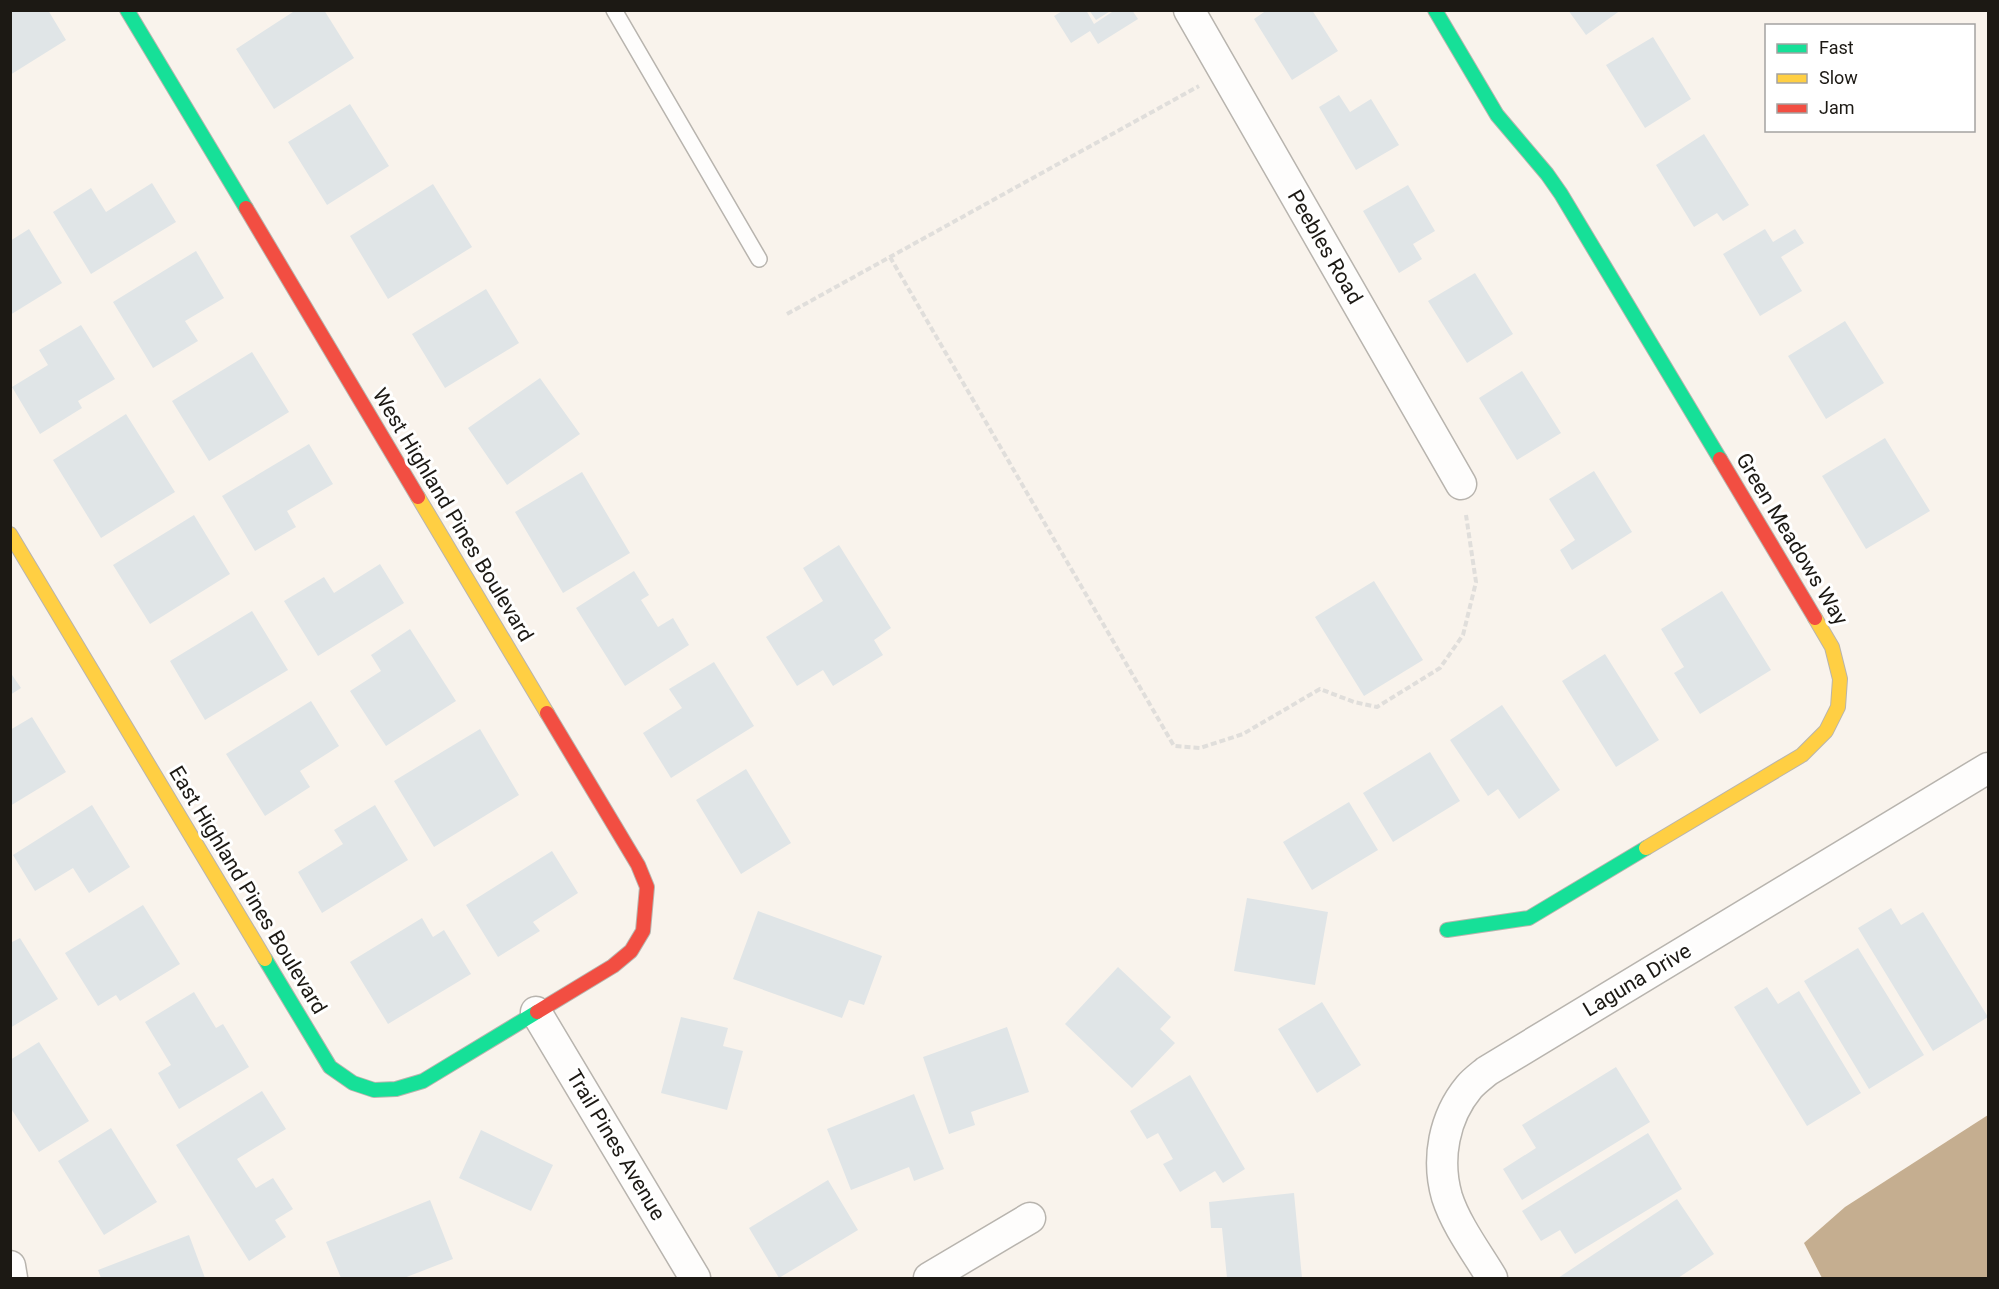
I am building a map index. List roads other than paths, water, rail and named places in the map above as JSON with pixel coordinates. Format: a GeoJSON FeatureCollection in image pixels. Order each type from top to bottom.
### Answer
{"type":"FeatureCollection","features":[{"type":"Feature","properties":{"kind":"street","name":"West Highland Pines Boulevard"},"geometry":{"type":"LineString","coordinates":[[127,10],[638,865],[647,887],[643,931],[631,951],[613,966],[536,1012]]}},
{"type":"Feature","properties":{"kind":"street","name":"Peebles Road"},"geometry":{"type":"LineString","coordinates":[[1189,10],[1461,484]]}},
{"type":"Feature","properties":{"kind":"street","name":"Green Meadows Way"},"geometry":{"type":"LineString","coordinates":[[1435,10],[1497,116],[1547,174],[1561,194],[1832,647],[1840,670],[1841,694],[1835,718],[1821,739],[1802,755],[1772,773],[1529,918],[1447,930]]}},
{"type":"Feature","properties":{"kind":"street","name":"East Highland Pines Boulevard"},"geometry":{"type":"LineString","coordinates":[[10,534],[330,1067],[348,1082],[371,1090],[400,1090],[423,1081],[536,1012]]}},
{"type":"Feature","properties":{"kind":"street","name":"Laguna Drive"},"geometry":{"type":"LineString","coordinates":[[1492,1278],[1458,1220],[1448,1198],[1443,1175],[1442,1151],[1450,1117],[1469,1087],[1497,1065],[1989,768]]}},
{"type":"Feature","properties":{"kind":"street","name":"Trail Pines Avenue"},"geometry":{"type":"LineString","coordinates":[[536,1012],[696,1278]]}},
{"type":"Feature","properties":{"kind":"street"},"geometry":{"type":"LineString","coordinates":[[929,1278],[1029,1218]]}},
{"type":"Feature","properties":{"kind":"street"},"geometry":{"type":"LineString","coordinates":[[10,1266],[12,1278]]}},
{"type":"Feature","properties":{"kind":"lane"},"geometry":{"type":"LineString","coordinates":[[614,10],[759,259]]}}]}
